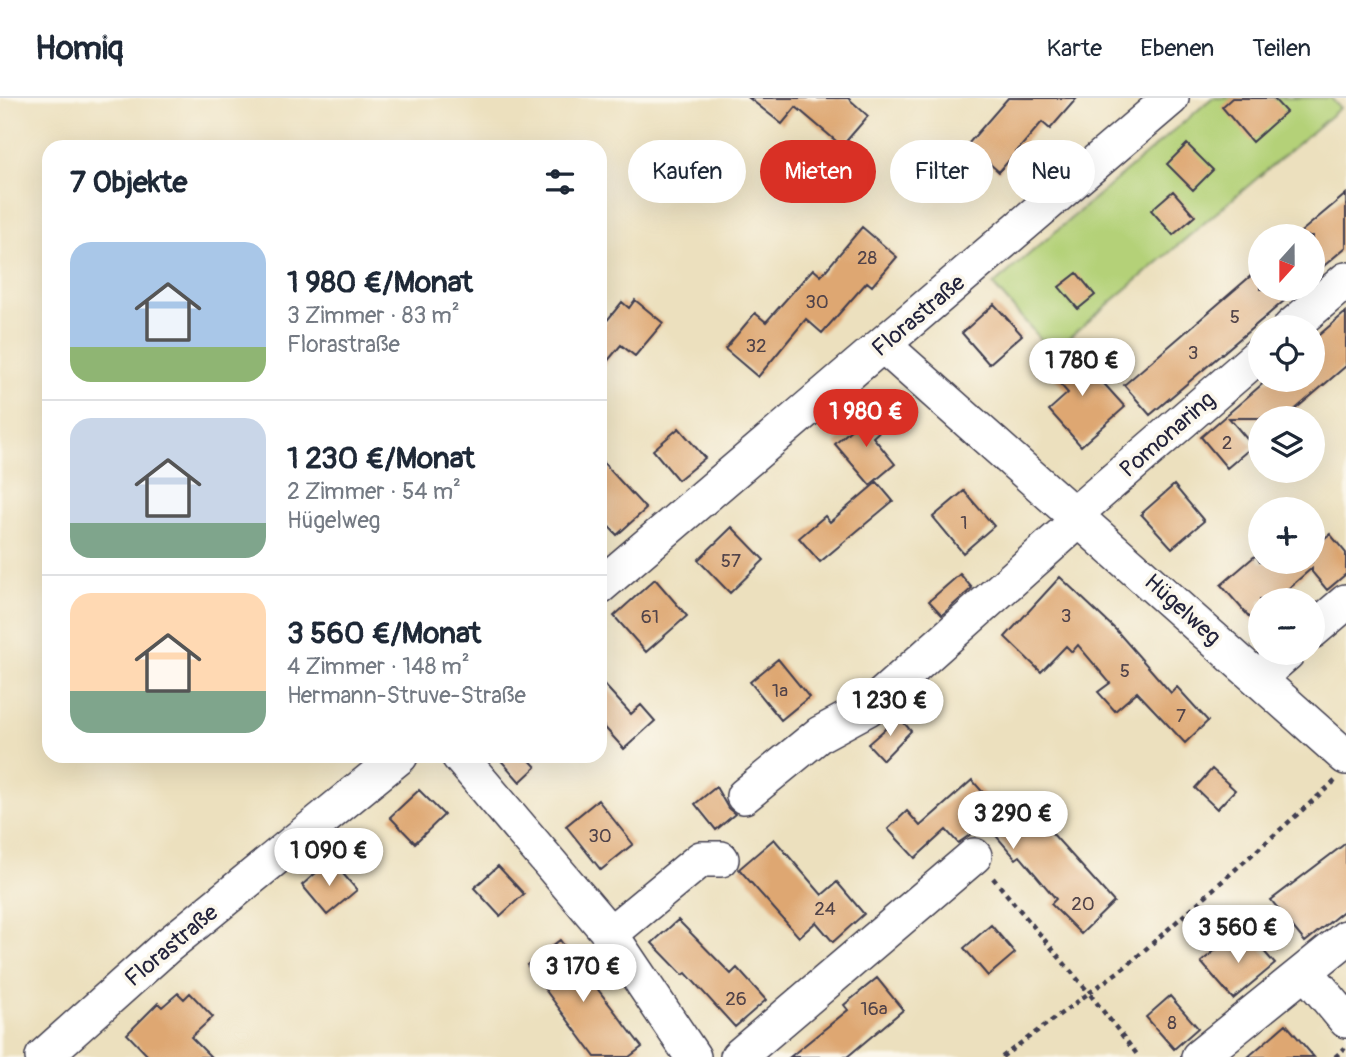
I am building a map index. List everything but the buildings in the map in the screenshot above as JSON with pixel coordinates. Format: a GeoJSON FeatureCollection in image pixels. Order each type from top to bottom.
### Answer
{"type":"FeatureCollection","features":[{"type":"Feature","properties":{"kind":"street","name":"Florastraße"},"geometry":{"type":"LineString","coordinates":[[607,580],[1171,98]]}},
{"type":"Feature","properties":{"kind":"street"},"geometry":{"type":"LineString","coordinates":[[1305,315],[1346,280]]}},
{"type":"Feature","properties":{"kind":"street","name":"Hügelweg"},"geometry":{"type":"LineString","coordinates":[[883,345],[1346,757]]}},
{"type":"Feature","properties":{"kind":"street","name":"Pomonaring"},"geometry":{"type":"LineString","coordinates":[[1077,517],[1248,365]]}},
{"type":"Feature","properties":{"kind":"street"},"geometry":{"type":"LineString","coordinates":[[744,796],[810,741],[868,708],[1077,517]]}},
{"type":"Feature","properties":{"kind":"street"},"geometry":{"type":"LineString","coordinates":[[1325,620],[1346,602]]}},
{"type":"Feature","properties":{"kind":"street"},"geometry":{"type":"LineString","coordinates":[[1258,678],[1273,665]]}},
{"type":"Feature","properties":{"kind":"street","name":"Florastraße"},"geometry":{"type":"LineString","coordinates":[[43,1057],[166,947],[391,763]]}},
{"type":"Feature","properties":{"kind":"street"},"geometry":{"type":"LineString","coordinates":[[465,763],[610,934],[693,1057]]}},
{"type":"Feature","properties":{"kind":"street"},"geometry":{"type":"LineString","coordinates":[[737,1057],[974,856]]}},
{"type":"Feature","properties":{"kind":"street"},"geometry":{"type":"LineString","coordinates":[[610,934],[701,859],[721,859]]}},
{"type":"Feature","properties":{"kind":"street"},"geometry":{"type":"LineString","coordinates":[[1199,1057],[1346,938]]}},
{"type":"Feature","properties":{"kind":"street"},"geometry":{"type":"LineString","coordinates":[[1306,972],[1346,1020]]}},
{"type":"Feature","properties":{"kind":"path"},"geometry":{"type":"LineString","coordinates":[[1002,1057],[1139,954],[1346,772]]}},
{"type":"Feature","properties":{"kind":"path"},"geometry":{"type":"LineString","coordinates":[[974,856],[1139,1057]]}},
{"type":"Feature","properties":{"kind":"path"},"geometry":{"type":"LineString","coordinates":[[1335,1057],[1346,1047]]}},
{"type":"Feature","properties":{"kind":"green space"},"geometry":{"type":"Polygon","coordinates":[[[1212,98],[1331,98],[1340,108],[1052,352],[993,285],[1089,203],[1095,203],[1095,198],[1212,98]]]}}]}
